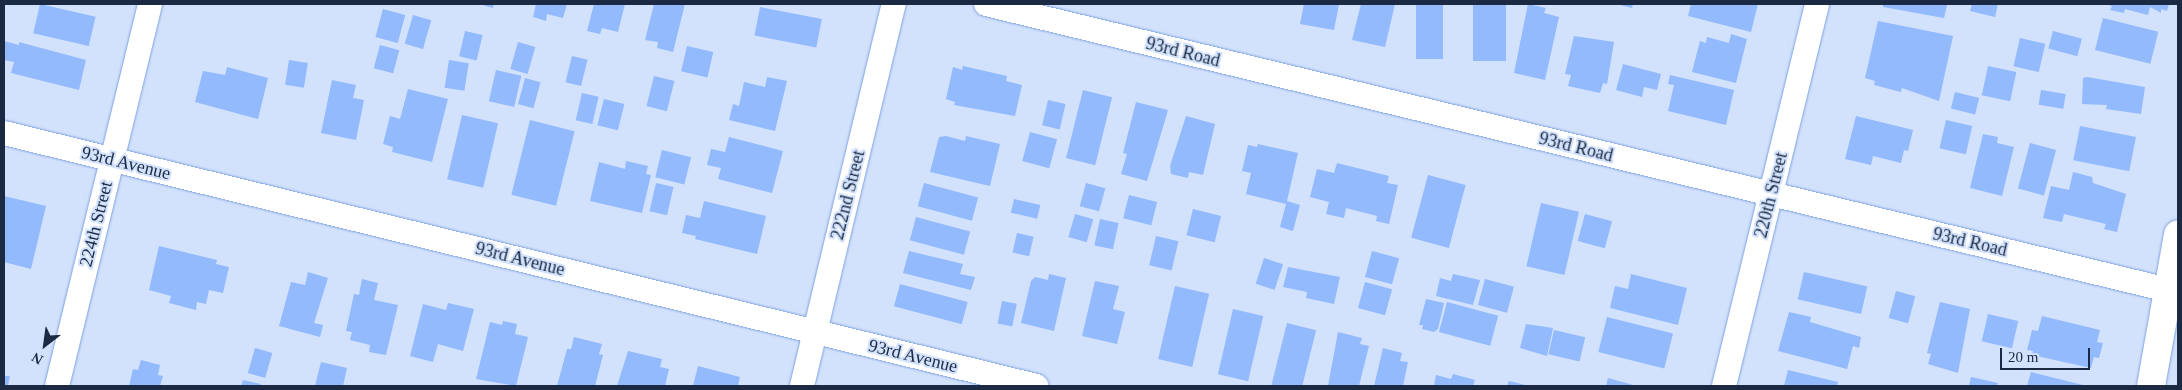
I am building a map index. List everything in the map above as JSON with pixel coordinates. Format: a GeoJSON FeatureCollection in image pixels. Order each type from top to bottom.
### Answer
{"type":"FeatureCollection","features":[{"type":"Feature","properties":{"kind":"main road"},"geometry":{"type":"LineString","coordinates":[[2151,386],[2178,234]]}},
{"type":"Feature","properties":{"kind":"street","name":"224th Street"},"geometry":{"type":"LineString","coordinates":[[56,386],[150,4]]}},
{"type":"Feature","properties":{"kind":"street","name":"222nd Street"},"geometry":{"type":"LineString","coordinates":[[802,386],[894,4]]}},
{"type":"Feature","properties":{"kind":"street","name":"93rd Road"},"geometry":{"type":"LineString","coordinates":[[986,4],[2168,290]]}},
{"type":"Feature","properties":{"kind":"street","name":"220th Street"},"geometry":{"type":"LineString","coordinates":[[1724,386],[1818,4]]}},
{"type":"Feature","properties":{"kind":"street","name":"93rd Avenue"},"geometry":{"type":"LineString","coordinates":[[4,133],[1036,386]]}},
{"type":"Feature","properties":{"kind":"building"},"geometry":{"type":"Polygon","coordinates":[[[40,4],[96,17],[89,46],[33,33],[40,4]]]}},
{"type":"Feature","properties":{"kind":"building"},"geometry":{"type":"Polygon","coordinates":[[[479,4],[494,4],[493,8],[479,4]]]}},
{"type":"Feature","properties":{"kind":"building"},"geometry":{"type":"Polygon","coordinates":[[[536,4],[567,4],[563,18],[547,14],[546,21],[533,17],[536,4]]]}},
{"type":"Feature","properties":{"kind":"building"},"geometry":{"type":"Polygon","coordinates":[[[594,4],[625,4],[618,32],[602,28],[600,34],[587,31],[594,4]]]}},
{"type":"Feature","properties":{"kind":"building"},"geometry":{"type":"Polygon","coordinates":[[[654,4],[685,4],[673,52],[657,48],[658,42],[645,40],[654,4]]]}},
{"type":"Feature","properties":{"kind":"building"},"geometry":{"type":"Polygon","coordinates":[[[1304,4],[1339,4],[1334,30],[1300,24],[1304,4]]]}},
{"type":"Feature","properties":{"kind":"building"},"geometry":{"type":"Polygon","coordinates":[[[1361,4],[1395,4],[1385,47],[1352,40],[1361,4]]]}},
{"type":"Feature","properties":{"kind":"building"},"geometry":{"type":"Polygon","coordinates":[[[1416,4],[1443,4],[1443,59],[1416,59],[1416,4]]]}},
{"type":"Feature","properties":{"kind":"building"},"geometry":{"type":"Polygon","coordinates":[[[1473,4],[1506,4],[1506,61],[1473,61],[1473,4]]]}},
{"type":"Feature","properties":{"kind":"building"},"geometry":{"type":"Polygon","coordinates":[[[1528,4],[1546,8],[1544,13],[1559,17],[1545,80],[1514,73],[1528,4]]]}},
{"type":"Feature","properties":{"kind":"building"},"geometry":{"type":"Polygon","coordinates":[[[1616,4],[1633,4],[1632,8],[1616,4]]]}},
{"type":"Feature","properties":{"kind":"building"},"geometry":{"type":"Polygon","coordinates":[[[1691,4],[1758,4],[1751,32],[1688,16],[1691,4]]]}},
{"type":"Feature","properties":{"kind":"building"},"geometry":{"type":"Polygon","coordinates":[[[1883,4],[1947,5],[1944,18],[1883,7],[1883,4]]]}},
{"type":"Feature","properties":{"kind":"building"},"geometry":{"type":"Polygon","coordinates":[[[1972,4],[1998,4],[1995,17],[1970,11],[1972,4]]]}},
{"type":"Feature","properties":{"kind":"building"},"geometry":{"type":"Polygon","coordinates":[[[2105,4],[2169,4],[2167,11],[2161,9],[2161,13],[2150,7],[2148,15],[2125,9],[2124,13],[2110,10],[2112,6],[2105,4]]]}},
{"type":"Feature","properties":{"kind":"building"},"geometry":{"type":"Polygon","coordinates":[[[760,7],[822,19],[816,47],[754,35],[760,7]]]}},
{"type":"Feature","properties":{"kind":"building"},"geometry":{"type":"Polygon","coordinates":[[[383,9],[405,15],[398,43],[375,37],[383,9]]]}},
{"type":"Feature","properties":{"kind":"building"},"geometry":{"type":"Polygon","coordinates":[[[413,15],[431,20],[423,49],[405,44],[413,15]]]}},
{"type":"Feature","properties":{"kind":"building"},"geometry":{"type":"Polygon","coordinates":[[[2103,18],[2158,32],[2150,64],[2095,50],[2103,18]]]}},
{"type":"Feature","properties":{"kind":"building"},"geometry":{"type":"Polygon","coordinates":[[[1878,21],[1953,36],[1939,101],[1902,88],[1901,92],[1874,85],[1875,81],[1865,78],[1878,21]]]}},
{"type":"Feature","properties":{"kind":"building"},"geometry":{"type":"Polygon","coordinates":[[[465,31],[483,35],[477,60],[459,56],[465,31]]]}},
{"type":"Feature","properties":{"kind":"building"},"geometry":{"type":"Polygon","coordinates":[[[2053,31],[2082,39],[2077,56],[2048,48],[2053,31]]]}},
{"type":"Feature","properties":{"kind":"building"},"geometry":{"type":"Polygon","coordinates":[[[1731,34],[1747,39],[1736,83],[1692,72],[1700,41],[1706,43],[1707,37],[1729,43],[1731,34]]]}},
{"type":"Feature","properties":{"kind":"building"},"geometry":{"type":"Polygon","coordinates":[[[1574,36],[1614,42],[1607,84],[1603,83],[1600,93],[1568,86],[1571,75],[1565,74],[1574,36]]]}},
{"type":"Feature","properties":{"kind":"building"},"geometry":{"type":"Polygon","coordinates":[[[2020,38],[2045,44],[2039,72],[2013,66],[2020,38]]]}},
{"type":"Feature","properties":{"kind":"building"},"geometry":{"type":"Polygon","coordinates":[[[4,41],[19,45],[19,42],[86,60],[79,90],[11,73],[14,62],[4,60],[4,41]]]}},
{"type":"Feature","properties":{"kind":"building"},"geometry":{"type":"Polygon","coordinates":[[[518,42],[535,47],[528,74],[510,69],[518,42]]]}},
{"type":"Feature","properties":{"kind":"building"},"geometry":{"type":"Polygon","coordinates":[[[380,45],[399,50],[393,73],[374,68],[380,45]]]}},
{"type":"Feature","properties":{"kind":"building"},"geometry":{"type":"Polygon","coordinates":[[[687,46],[713,52],[707,77],[681,71],[687,46]]]}},
{"type":"Feature","properties":{"kind":"building"},"geometry":{"type":"Polygon","coordinates":[[[572,56],[588,60],[581,86],[565,82],[572,56]]]}},
{"type":"Feature","properties":{"kind":"building"},"geometry":{"type":"Polygon","coordinates":[[[289,60],[308,63],[304,88],[285,85],[289,60]]]}},
{"type":"Feature","properties":{"kind":"building"},"geometry":{"type":"Polygon","coordinates":[[[449,60],[469,63],[464,91],[445,88],[449,60]]]}},
{"type":"Feature","properties":{"kind":"building"},"geometry":{"type":"Polygon","coordinates":[[[1623,64],[1661,74],[1657,90],[1644,87],[1642,97],[1616,90],[1623,64]]]}},
{"type":"Feature","properties":{"kind":"building"},"geometry":{"type":"Polygon","coordinates":[[[963,66],[1007,76],[1006,81],[1022,85],[1015,116],[954,105],[955,102],[946,99],[953,67],[962,70],[963,66]]]}},
{"type":"Feature","properties":{"kind":"building"},"geometry":{"type":"Polygon","coordinates":[[[1988,66],[2016,72],[2010,101],[1982,95],[1988,66]]]}},
{"type":"Feature","properties":{"kind":"building"},"geometry":{"type":"Polygon","coordinates":[[[227,67],[268,78],[258,119],[195,102],[203,71],[225,75],[227,67]]]}},
{"type":"Feature","properties":{"kind":"building"},"geometry":{"type":"Polygon","coordinates":[[[496,70],[521,76],[514,107],[489,101],[496,70]]]}},
{"type":"Feature","properties":{"kind":"building"},"geometry":{"type":"Polygon","coordinates":[[[1670,75],[1734,90],[1726,125],[1668,111],[1674,85],[1668,84],[1670,75]]]}},
{"type":"Feature","properties":{"kind":"building"},"geometry":{"type":"Polygon","coordinates":[[[654,76],[674,81],[667,111],[647,106],[654,76]]]}},
{"type":"Feature","properties":{"kind":"building"},"geometry":{"type":"Polygon","coordinates":[[[767,77],[787,81],[775,131],[729,120],[733,104],[739,106],[744,82],[765,87],[767,77]]]}},
{"type":"Feature","properties":{"kind":"building"},"geometry":{"type":"Polygon","coordinates":[[[2087,77],[2145,87],[2141,114],[2106,109],[2107,105],[2082,104],[2083,78],[2087,77]]]}},
{"type":"Feature","properties":{"kind":"building"},"geometry":{"type":"Polygon","coordinates":[[[525,78],[540,82],[533,108],[518,104],[525,78]]]}},
{"type":"Feature","properties":{"kind":"building"},"geometry":{"type":"Polygon","coordinates":[[[332,80],[356,85],[353,98],[364,100],[356,140],[321,133],[332,80]]]}},
{"type":"Feature","properties":{"kind":"building"},"geometry":{"type":"Polygon","coordinates":[[[408,89],[448,99],[432,162],[392,152],[393,147],[383,144],[390,116],[400,119],[408,89]]]}},
{"type":"Feature","properties":{"kind":"building"},"geometry":{"type":"Polygon","coordinates":[[[1083,90],[1112,97],[1095,165],[1066,158],[1083,90]]]}},
{"type":"Feature","properties":{"kind":"building"},"geometry":{"type":"Polygon","coordinates":[[[2041,90],[2066,94],[2063,109],[2039,105],[2041,90]]]}},
{"type":"Feature","properties":{"kind":"building"},"geometry":{"type":"Polygon","coordinates":[[[1955,92],[1979,98],[1975,115],[1951,108],[1955,92]]]}},
{"type":"Feature","properties":{"kind":"building"},"geometry":{"type":"Polygon","coordinates":[[[582,93],[599,97],[592,124],[576,120],[582,93]]]}},
{"type":"Feature","properties":{"kind":"building"},"geometry":{"type":"Polygon","coordinates":[[[604,99],[624,104],[618,130],[597,125],[604,99]]]}},
{"type":"Feature","properties":{"kind":"building"},"geometry":{"type":"Polygon","coordinates":[[[1048,100],[1066,104],[1060,129],[1042,125],[1048,100]]]}},
{"type":"Feature","properties":{"kind":"building"},"geometry":{"type":"Polygon","coordinates":[[[1136,102],[1168,110],[1147,181],[1121,174],[1127,154],[1123,153],[1136,102]]]}},
{"type":"Feature","properties":{"kind":"building"},"geometry":{"type":"Polygon","coordinates":[[[462,115],[498,123],[483,188],[447,179],[462,115]]]}},
{"type":"Feature","properties":{"kind":"building"},"geometry":{"type":"Polygon","coordinates":[[[1186,116],[1215,124],[1203,175],[1189,172],[1188,178],[1171,174],[1170,166],[1186,116]]]}},
{"type":"Feature","properties":{"kind":"building"},"geometry":{"type":"Polygon","coordinates":[[[1856,116],[1913,130],[1908,151],[1904,150],[1901,163],[1873,156],[1871,165],[1845,159],[1856,116]]]}},
{"type":"Feature","properties":{"kind":"building"},"geometry":{"type":"Polygon","coordinates":[[[530,120],[575,131],[556,206],[511,195],[530,120]]]}},
{"type":"Feature","properties":{"kind":"building"},"geometry":{"type":"Polygon","coordinates":[[[1946,120],[1972,126],[1966,154],[1939,148],[1946,120]]]}},
{"type":"Feature","properties":{"kind":"building"},"geometry":{"type":"Polygon","coordinates":[[[2080,126],[2136,137],[2129,171],[2073,160],[2080,126]]]}},
{"type":"Feature","properties":{"kind":"building"},"geometry":{"type":"Polygon","coordinates":[[[1030,132],[1057,139],[1049,168],[1022,161],[1030,132]]]}},
{"type":"Feature","properties":{"kind":"building"},"geometry":{"type":"Polygon","coordinates":[[[1983,134],[1998,137],[1997,143],[2014,147],[2002,196],[1970,188],[1983,134]]]}},
{"type":"Feature","properties":{"kind":"building"},"geometry":{"type":"Polygon","coordinates":[[[946,136],[965,141],[966,136],[1000,144],[990,186],[930,172],[939,137],[946,136]]]}},
{"type":"Feature","properties":{"kind":"building"},"geometry":{"type":"Polygon","coordinates":[[[729,137],[783,151],[772,193],[718,179],[721,168],[707,165],[711,149],[725,152],[729,137]]]}},
{"type":"Feature","properties":{"kind":"building"},"geometry":{"type":"Polygon","coordinates":[[[2030,143],[2056,150],[2044,195],[2018,188],[2030,143]]]}},
{"type":"Feature","properties":{"kind":"building"},"geometry":{"type":"Polygon","coordinates":[[[1258,144],[1298,153],[1287,201],[1300,205],[1293,231],[1280,227],[1286,204],[1246,194],[1251,173],[1242,171],[1248,145],[1257,147],[1258,144]]]}},
{"type":"Feature","properties":{"kind":"building"},"geometry":{"type":"Polygon","coordinates":[[[662,150],[691,157],[684,184],[655,177],[662,150]]]}},
{"type":"Feature","properties":{"kind":"building"},"geometry":{"type":"Polygon","coordinates":[[[626,161],[648,166],[646,174],[651,175],[642,213],[590,201],[599,162],[625,169],[626,161]]]}},
{"type":"Feature","properties":{"kind":"building"},"geometry":{"type":"Polygon","coordinates":[[[1337,163],[1389,176],[1387,183],[1398,185],[1389,224],[1376,221],[1377,216],[1346,208],[1344,218],[1326,214],[1329,202],[1310,197],[1317,169],[1334,173],[1337,163]]]}},
{"type":"Feature","properties":{"kind":"building"},"geometry":{"type":"Polygon","coordinates":[[[2073,172],[2092,177],[2093,183],[2126,194],[2117,232],[2104,229],[2106,224],[2064,214],[2062,222],[2043,218],[2051,186],[2069,190],[2073,172]]]}},
{"type":"Feature","properties":{"kind":"building"},"geometry":{"type":"Polygon","coordinates":[[[1428,175],[1466,185],[1449,248],[1411,238],[1428,175]]]}},
{"type":"Feature","properties":{"kind":"building"},"geometry":{"type":"Polygon","coordinates":[[[656,183],[674,187],[667,215],[649,211],[656,183]]]}},
{"type":"Feature","properties":{"kind":"building"},"geometry":{"type":"Polygon","coordinates":[[[924,183],[978,197],[972,221],[918,206],[924,183]]]}},
{"type":"Feature","properties":{"kind":"building"},"geometry":{"type":"Polygon","coordinates":[[[1086,183],[1105,188],[1099,211],[1080,206],[1086,183]]]}},
{"type":"Feature","properties":{"kind":"building"},"geometry":{"type":"Polygon","coordinates":[[[1129,195],[1157,202],[1151,225],[1123,218],[1129,195]]]}},
{"type":"Feature","properties":{"kind":"building"},"geometry":{"type":"Polygon","coordinates":[[[4,196],[46,206],[31,269],[4,262],[4,196]]]}},
{"type":"Feature","properties":{"kind":"building"},"geometry":{"type":"Polygon","coordinates":[[[1014,199],[1040,205],[1037,219],[1011,213],[1014,199]]]}},
{"type":"Feature","properties":{"kind":"building"},"geometry":{"type":"Polygon","coordinates":[[[704,201],[766,216],[757,254],[695,239],[696,236],[682,233],[686,215],[700,218],[704,201]]]}},
{"type":"Feature","properties":{"kind":"building"},"geometry":{"type":"Polygon","coordinates":[[[1541,203],[1579,212],[1564,275],[1526,266],[1541,203]]]}},
{"type":"Feature","properties":{"kind":"building"},"geometry":{"type":"Polygon","coordinates":[[[1193,209],[1221,216],[1215,242],[1186,235],[1193,209]]]}},
{"type":"Feature","properties":{"kind":"building"},"geometry":{"type":"Polygon","coordinates":[[[1075,214],[1093,219],[1087,242],[1068,237],[1075,214]]]}},
{"type":"Feature","properties":{"kind":"building"},"geometry":{"type":"Polygon","coordinates":[[[1585,214],[1612,221],[1605,248],[1578,241],[1585,214]]]}},
{"type":"Feature","properties":{"kind":"building"},"geometry":{"type":"Polygon","coordinates":[[[916,217],[970,231],[964,255],[910,240],[916,217]]]}},
{"type":"Feature","properties":{"kind":"building"},"geometry":{"type":"Polygon","coordinates":[[[1100,219],[1119,223],[1113,249],[1094,245],[1100,219]]]}},
{"type":"Feature","properties":{"kind":"building"},"geometry":{"type":"Polygon","coordinates":[[[1017,233],[1034,237],[1029,256],[1013,252],[1017,233]]]}},
{"type":"Feature","properties":{"kind":"building"},"geometry":{"type":"Polygon","coordinates":[[[1156,236],[1178,241],[1172,270],[1149,265],[1156,236]]]}},
{"type":"Feature","properties":{"kind":"building"},"geometry":{"type":"Polygon","coordinates":[[[159,246],[217,260],[216,264],[229,267],[223,293],[209,290],[206,304],[197,302],[196,310],[169,303],[171,296],[149,290],[159,246]]]}},
{"type":"Feature","properties":{"kind":"building"},"geometry":{"type":"Polygon","coordinates":[[[909,251],[963,264],[960,274],[975,277],[971,290],[903,273],[909,251]]]}},
{"type":"Feature","properties":{"kind":"building"},"geometry":{"type":"Polygon","coordinates":[[[1372,251],[1399,258],[1392,284],[1365,277],[1372,251]]]}},
{"type":"Feature","properties":{"kind":"building"},"geometry":{"type":"Polygon","coordinates":[[[1264,258],[1283,264],[1275,290],[1256,284],[1264,258]]]}},
{"type":"Feature","properties":{"kind":"building"},"geometry":{"type":"Polygon","coordinates":[[[1288,267],[1340,277],[1334,304],[1306,298],[1307,292],[1283,287],[1288,267]]]}},
{"type":"Feature","properties":{"kind":"building"},"geometry":{"type":"Polygon","coordinates":[[[308,272],[328,278],[314,323],[323,325],[320,337],[279,326],[291,282],[305,285],[308,272]]]}},
{"type":"Feature","properties":{"kind":"building"},"geometry":{"type":"Polygon","coordinates":[[[1804,272],[1867,287],[1861,314],[1798,299],[1804,272]]]}},
{"type":"Feature","properties":{"kind":"building"},"geometry":{"type":"Polygon","coordinates":[[[1049,274],[1066,278],[1054,331],[1021,323],[1031,281],[1035,277],[1048,280],[1049,274]]]}},
{"type":"Feature","properties":{"kind":"building"},"geometry":{"type":"Polygon","coordinates":[[[1453,274],[1480,280],[1473,305],[1436,296],[1440,278],[1451,281],[1453,274]]]}},
{"type":"Feature","properties":{"kind":"building"},"geometry":{"type":"Polygon","coordinates":[[[1631,274],[1687,288],[1678,325],[1610,308],[1615,286],[1628,289],[1631,274]]]}},
{"type":"Feature","properties":{"kind":"building"},"geometry":{"type":"Polygon","coordinates":[[[362,279],[378,283],[374,300],[398,305],[386,355],[369,352],[370,345],[350,340],[352,332],[346,331],[354,294],[359,295],[362,279]]]}},
{"type":"Feature","properties":{"kind":"building"},"geometry":{"type":"Polygon","coordinates":[[[1485,279],[1514,287],[1507,313],[1478,305],[1485,279]]]}},
{"type":"Feature","properties":{"kind":"building"},"geometry":{"type":"Polygon","coordinates":[[[1095,281],[1119,286],[1113,309],[1125,312],[1117,344],[1082,336],[1095,281]]]}},
{"type":"Feature","properties":{"kind":"building"},"geometry":{"type":"Polygon","coordinates":[[[1365,282],[1392,289],[1385,315],[1358,308],[1365,282]]]}},
{"type":"Feature","properties":{"kind":"building"},"geometry":{"type":"Polygon","coordinates":[[[900,284],[968,302],[962,324],[894,306],[900,284]]]}},
{"type":"Feature","properties":{"kind":"building"},"geometry":{"type":"Polygon","coordinates":[[[1175,286],[1209,294],[1192,367],[1158,359],[1175,286]]]}},
{"type":"Feature","properties":{"kind":"building"},"geometry":{"type":"Polygon","coordinates":[[[1896,291],[1915,296],[1908,323],[1889,318],[1896,291]]]}},
{"type":"Feature","properties":{"kind":"building"},"geometry":{"type":"Polygon","coordinates":[[[1426,299],[1444,303],[1438,329],[1434,332],[1422,329],[1423,325],[1419,325],[1426,299]]]}},
{"type":"Feature","properties":{"kind":"building"},"geometry":{"type":"Polygon","coordinates":[[[1002,301],[1017,304],[1012,326],[998,324],[1002,301]]]}},
{"type":"Feature","properties":{"kind":"building"},"geometry":{"type":"Polygon","coordinates":[[[1447,302],[1498,316],[1490,346],[1439,332],[1447,302]]]}},
{"type":"Feature","properties":{"kind":"building"},"geometry":{"type":"Polygon","coordinates":[[[1940,302],[1970,309],[1958,373],[1928,364],[1931,354],[1927,353],[1940,302]]]}},
{"type":"Feature","properties":{"kind":"building"},"geometry":{"type":"Polygon","coordinates":[[[448,303],[474,309],[463,351],[438,344],[433,362],[410,356],[423,304],[446,310],[448,303]]]}},
{"type":"Feature","properties":{"kind":"building"},"geometry":{"type":"Polygon","coordinates":[[[1233,309],[1263,316],[1248,381],[1218,374],[1233,309]]]}},
{"type":"Feature","properties":{"kind":"building"},"geometry":{"type":"Polygon","coordinates":[[[1789,312],[1811,317],[1810,322],[1861,337],[1859,348],[1853,346],[1847,369],[1778,351],[1789,312]]]}},
{"type":"Feature","properties":{"kind":"building"},"geometry":{"type":"Polygon","coordinates":[[[1988,314],[2018,321],[2012,348],[1982,341],[1988,314]]]}},
{"type":"Feature","properties":{"kind":"building"},"geometry":{"type":"Polygon","coordinates":[[[2042,316],[2100,330],[2097,342],[2103,343],[2099,358],[2094,357],[2091,368],[2032,355],[2033,351],[2027,350],[2032,330],[2038,331],[2042,316]]]}},
{"type":"Feature","properties":{"kind":"building"},"geometry":{"type":"Polygon","coordinates":[[[1607,317],[1673,333],[1664,368],[1598,352],[1607,317]]]}},
{"type":"Feature","properties":{"kind":"building"},"geometry":{"type":"Polygon","coordinates":[[[503,321],[517,324],[515,334],[528,337],[516,386],[476,379],[490,322],[502,325],[503,321]]]}},
{"type":"Feature","properties":{"kind":"building"},"geometry":{"type":"Polygon","coordinates":[[[1287,323],[1316,330],[1302,386],[1271,386],[1287,323]]]}},
{"type":"Feature","properties":{"kind":"building"},"geometry":{"type":"Polygon","coordinates":[[[1526,324],[1553,328],[1547,356],[1520,348],[1526,324]]]}},
{"type":"Feature","properties":{"kind":"building"},"geometry":{"type":"Polygon","coordinates":[[[1554,330],[1585,337],[1580,362],[1548,354],[1554,330]]]}},
{"type":"Feature","properties":{"kind":"building"},"geometry":{"type":"Polygon","coordinates":[[[1338,332],[1362,338],[1360,344],[1369,346],[1359,386],[1328,386],[1338,332]]]}},
{"type":"Feature","properties":{"kind":"building"},"geometry":{"type":"Polygon","coordinates":[[[574,337],[602,344],[599,354],[603,355],[595,386],[557,386],[567,349],[571,349],[574,337]]]}},
{"type":"Feature","properties":{"kind":"building"},"geometry":{"type":"Polygon","coordinates":[[[255,348],[272,353],[265,378],[248,373],[255,348]]]}},
{"type":"Feature","properties":{"kind":"building"},"geometry":{"type":"Polygon","coordinates":[[[1383,348],[1402,353],[1400,361],[1408,362],[1403,386],[1374,386],[1383,348]]]}},
{"type":"Feature","properties":{"kind":"building"},"geometry":{"type":"Polygon","coordinates":[[[628,351],[662,359],[660,367],[669,369],[665,386],[617,386],[628,351]]]}},
{"type":"Feature","properties":{"kind":"building"},"geometry":{"type":"Polygon","coordinates":[[[141,360],[160,365],[158,375],[163,376],[160,386],[129,386],[133,369],[138,370],[141,360]]]}},
{"type":"Feature","properties":{"kind":"building"},"geometry":{"type":"Polygon","coordinates":[[[321,362],[347,368],[343,386],[315,386],[321,362]]]}},
{"type":"Feature","properties":{"kind":"building"},"geometry":{"type":"Polygon","coordinates":[[[698,366],[740,377],[738,386],[693,386],[698,366]]]}},
{"type":"Feature","properties":{"kind":"building"},"geometry":{"type":"Polygon","coordinates":[[[1788,370],[1838,382],[1837,386],[1784,386],[1788,370]]]}},
{"type":"Feature","properties":{"kind":"building"},"geometry":{"type":"Polygon","coordinates":[[[2031,372],[2087,386],[2027,386],[2031,372]]]}},
{"type":"Feature","properties":{"kind":"building"},"geometry":{"type":"Polygon","coordinates":[[[1453,374],[1475,380],[1473,386],[1434,386],[1436,375],[1451,379],[1453,374]]]}},
{"type":"Feature","properties":{"kind":"building"},"geometry":{"type":"Polygon","coordinates":[[[4,376],[10,376],[8,386],[4,386],[4,376]]]}},
{"type":"Feature","properties":{"kind":"building"},"geometry":{"type":"Polygon","coordinates":[[[1971,377],[1998,383],[1997,386],[1969,386],[1971,377]]]}},
{"type":"Feature","properties":{"kind":"building"},"geometry":{"type":"Polygon","coordinates":[[[1608,378],[1637,386],[1606,386],[1608,378]]]}},
{"type":"Feature","properties":{"kind":"building"},"geometry":{"type":"Polygon","coordinates":[[[243,380],[261,384],[260,386],[241,386],[243,380]]]}},
{"type":"Feature","properties":{"kind":"building"},"geometry":{"type":"Polygon","coordinates":[[[1509,381],[1525,385],[1525,386],[1507,386],[1509,381]]]}}]}
